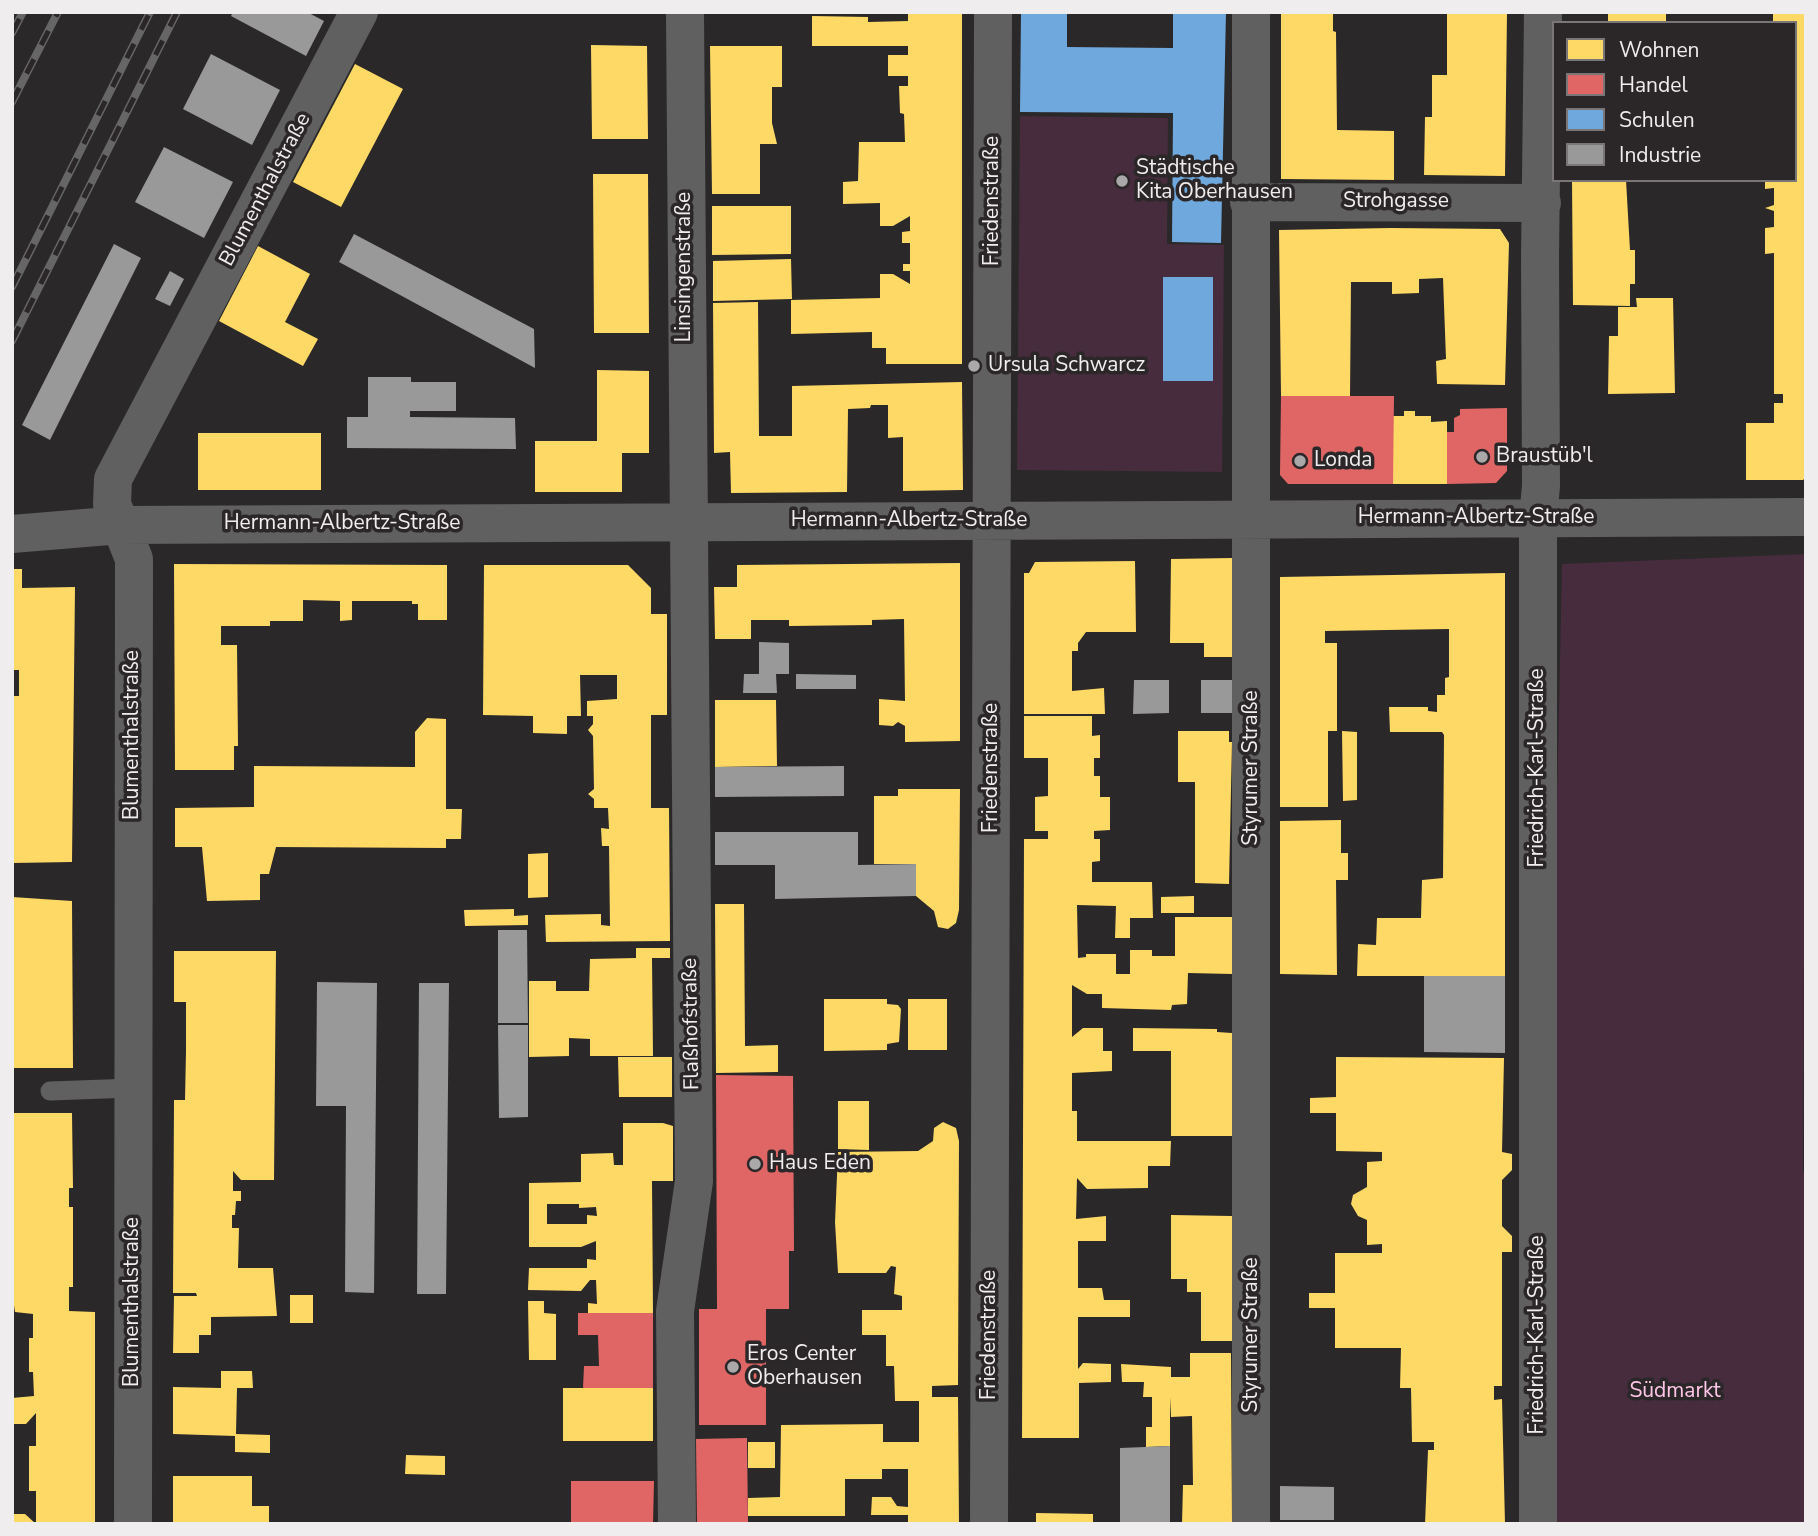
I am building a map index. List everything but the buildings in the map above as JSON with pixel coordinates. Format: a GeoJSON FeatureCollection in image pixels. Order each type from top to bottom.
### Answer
{"type":"FeatureCollection","features":[{"type":"Feature","properties":{"kind":"street","name":"Blumenthalstraße"},"geometry":{"type":"LineString","coordinates":[[133,1524],[134,559],[112,504],[113,479],[359,12]]}},
{"type":"Feature","properties":{"kind":"street","name":"Linsingenstraße"},"geometry":{"type":"LineString","coordinates":[[685,12],[685,383],[690,522]]}},
{"type":"Feature","properties":{"kind":"street","name":"Friedenstraße"},"geometry":{"type":"LineString","coordinates":[[989,1524],[993,12]]}},
{"type":"Feature","properties":{"kind":"street","name":"Styrumer Straße"},"geometry":{"type":"LineString","coordinates":[[1251,12],[1251,1524]]}},
{"type":"Feature","properties":{"kind":"street","name":"Friedrich-Karl-Straße"},"geometry":{"type":"LineString","coordinates":[[1538,1524],[1538,518],[1541,474],[1543,12]]}},
{"type":"Feature","properties":{"kind":"street","name":"Strohgasse"},"geometry":{"type":"LineString","coordinates":[[1249,202],[1542,203]]}},
{"type":"Feature","properties":{"kind":"street","name":"Hermann-Albertz-Straße"},"geometry":{"type":"LineString","coordinates":[[12,534],[121,525],[1806,517]]}},
{"type":"Feature","properties":{"kind":"street","name":"Flaßhofstraße"},"geometry":{"type":"LineString","coordinates":[[677,1524],[675,1311],[694,1181],[690,522]]}},
{"type":"Feature","properties":{"kind":"lane"},"geometry":{"type":"LineString","coordinates":[[50,1091],[133,1088]]}},
{"type":"Feature","properties":{"kind":"green space","name":"Städtische Kita Oberhausen"},"geometry":{"type":"Polygon","coordinates":[[[1020,116],[1168,118],[1167,244],[1224,245],[1222,472],[1017,470],[1020,116]]]}},
{"type":"Feature","properties":{"kind":"green space","name":"Südmarkt"},"geometry":{"type":"Polygon","coordinates":[[[1806,554],[1803,1172],[1806,1172],[1806,1524],[1542,1524],[1562,564],[1806,554]]]}},
{"type":"Feature","properties":{"kind":"railway"},"geometry":{"type":"LineString","coordinates":[[12,33],[23,12]]}},
{"type":"Feature","properties":{"kind":"railway"},"geometry":{"type":"LineString","coordinates":[[12,102],[58,12]]}},
{"type":"Feature","properties":{"kind":"railway"},"geometry":{"type":"LineString","coordinates":[[12,287],[150,12]]}},
{"type":"Feature","properties":{"kind":"railway"},"geometry":{"type":"LineString","coordinates":[[12,341],[177,12]]}},
{"type":"Feature","properties":{"kind":"place","name":"Städtische Kita Oberhausen"},"geometry":{"type":"Point","coordinates":[1122,181]}},
{"type":"Feature","properties":{"kind":"place","name":"Ursula Schwarcz"},"geometry":{"type":"Point","coordinates":[974,366]}},
{"type":"Feature","properties":{"kind":"place","name":"Braustüb'l"},"geometry":{"type":"Point","coordinates":[1482,457]}},
{"type":"Feature","properties":{"kind":"place","name":"Londa"},"geometry":{"type":"Point","coordinates":[1300,461]}},
{"type":"Feature","properties":{"kind":"place","name":"Haus Eden"},"geometry":{"type":"Point","coordinates":[755,1164]}},
{"type":"Feature","properties":{"kind":"place","name":"Eros Center Oberhausen"},"geometry":{"type":"Point","coordinates":[733,1367]}}]}
